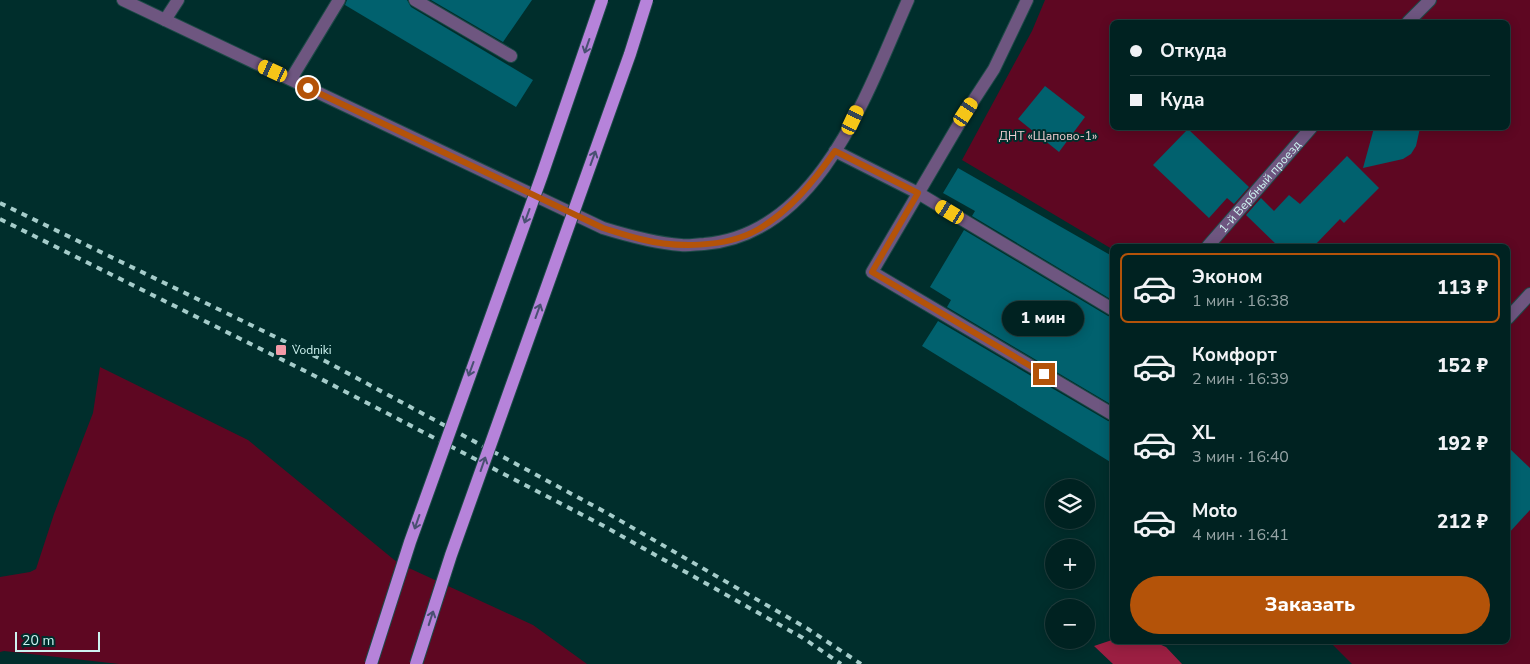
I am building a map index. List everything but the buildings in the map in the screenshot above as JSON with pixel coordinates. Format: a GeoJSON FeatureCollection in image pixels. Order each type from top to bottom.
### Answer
{"type":"FeatureCollection","features":[{"type":"Feature","properties":{"kind":"main road"},"geometry":{"type":"LineString","coordinates":[[371,664],[410,542],[561,121],[602,0]]}},
{"type":"Feature","properties":{"kind":"main road"},"geometry":{"type":"LineString","coordinates":[[416,664],[454,546],[617,90],[647,0]]}},
{"type":"Feature","properties":{"kind":"street"},"geometry":{"type":"LineString","coordinates":[[123,0],[603,228],[641,240],[683,245],[720,243],[756,230],[789,206],[814,180],[835,151],[853,120],[908,0]]}},
{"type":"Feature","properties":{"kind":"street"},"geometry":{"type":"LineString","coordinates":[[165,20],[178,0]]}},
{"type":"Feature","properties":{"kind":"street"},"geometry":{"type":"LineString","coordinates":[[291,79],[339,0]]}},
{"type":"Feature","properties":{"kind":"street"},"geometry":{"type":"LineString","coordinates":[[415,0],[511,56]]}},
{"type":"Feature","properties":{"kind":"street"},"geometry":{"type":"LineString","coordinates":[[1027,0],[994,69],[872,272],[1110,413]]}},
{"type":"Feature","properties":{"kind":"street"},"geometry":{"type":"LineString","coordinates":[[1410,20],[1430,0]]}},
{"type":"Feature","properties":{"kind":"street","name":"1-й Вербный проезд"},"geometry":{"type":"LineString","coordinates":[[1210,244],[1309,130]]}},
{"type":"Feature","properties":{"kind":"street"},"geometry":{"type":"LineString","coordinates":[[835,151],[918,193],[1110,308]]}},
{"type":"Feature","properties":{"kind":"street"},"geometry":{"type":"LineString","coordinates":[[1510,316],[1530,294]]}},
{"type":"Feature","properties":{"kind":"green space","name":"ДНТ «Щапово-1»"},"geometry":{"type":"Polygon","coordinates":[[[1045,0],[1530,0],[1530,664],[1352,664],[1332,644],[1510,644],[1510,244],[1110,244],[1110,248],[962,160],[1032,31],[1045,0]]]}},
{"type":"Feature","properties":{"kind":"green space"},"geometry":{"type":"Polygon","coordinates":[[[100,367],[248,440],[398,563],[533,625],[587,664],[119,664],[0,652],[0,577],[30,572],[36,569],[54,514],[93,413],[100,367]]]}},
{"type":"Feature","properties":{"kind":"shaded area"},"geometry":{"type":"Polygon","coordinates":[[[1110,641],[1110,644],[1159,644],[1166,647],[1182,664],[1113,664],[1095,646],[1110,641]]]}},
{"type":"Feature","properties":{"kind":"railway"},"geometry":{"type":"LineString","coordinates":[[0,203],[327,362],[607,513],[808,629],[861,664]]}},
{"type":"Feature","properties":{"kind":"railway"},"geometry":{"type":"LineString","coordinates":[[0,219],[321,379],[602,525],[803,638],[841,664]]}},
{"type":"Feature","properties":{"kind":"place","name":"Vodniki"},"geometry":{"type":"Point","coordinates":[281,350]}},
{"type":"Feature","properties":{"kind":"route"},"geometry":{"type":"LineString","coordinates":[[308,88],[603,228],[641,240],[683,245],[720,243],[756,230],[789,206],[814,180],[835,151],[918,193],[872,272],[1044,374]]}}]}
